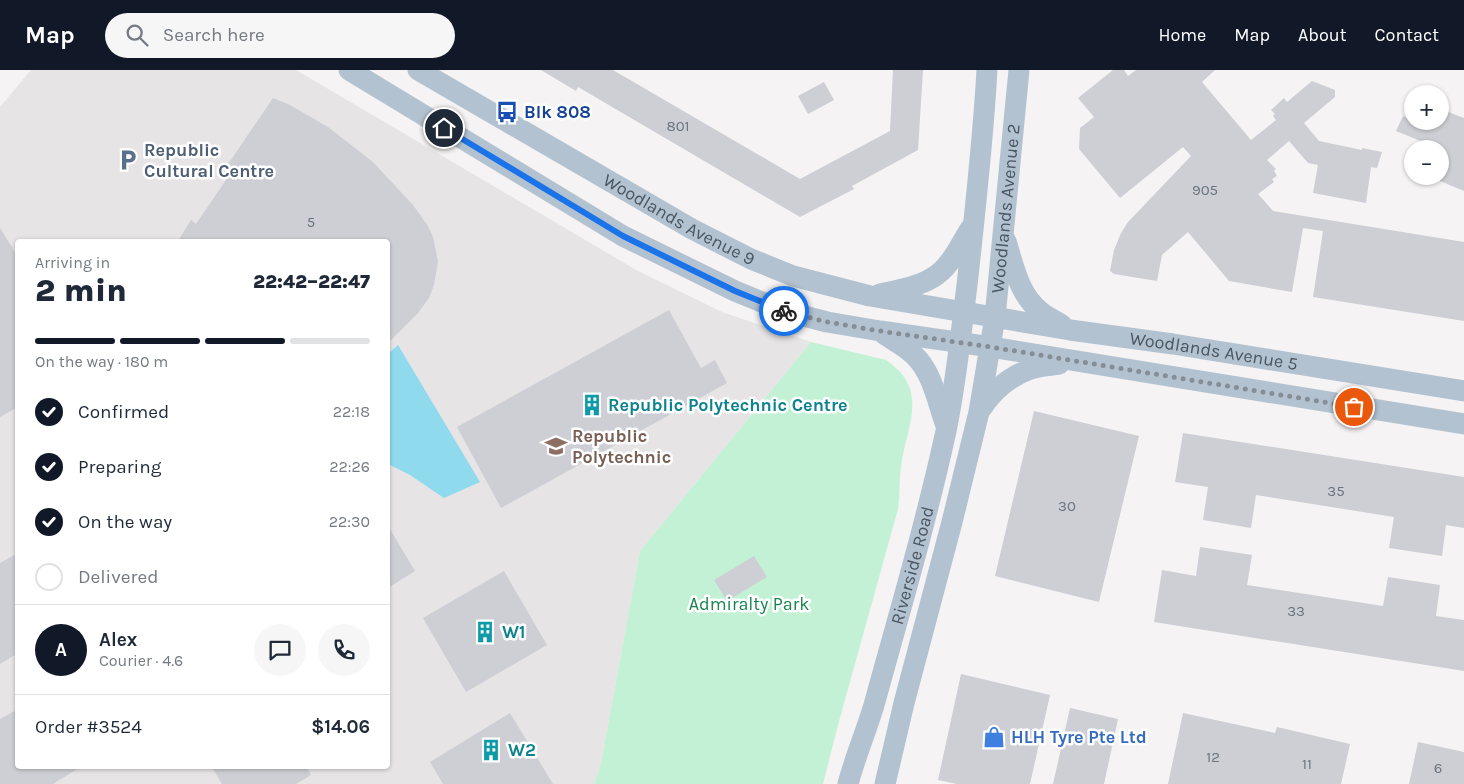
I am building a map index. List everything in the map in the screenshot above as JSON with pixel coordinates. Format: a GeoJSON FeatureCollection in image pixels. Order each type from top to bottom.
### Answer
{"type":"FeatureCollection","features":[{"type":"Feature","properties":{"kind":"main road"},"geometry":{"type":"LineString","coordinates":[[349,70],[623,236],[735,291],[781,310],[827,322],[960,343]]}},
{"type":"Feature","properties":{"kind":"main road","name":"Woodlands Avenue 9"},"geometry":{"type":"LineString","coordinates":[[418,70],[632,195],[751,259],[793,276],[870,296],[964,312]]}},
{"type":"Feature","properties":{"kind":"main road","name":"Woodlands Avenue 2"},"geometry":{"type":"LineString","coordinates":[[960,343],[984,131],[987,70]]}},
{"type":"Feature","properties":{"kind":"main road","name":"Woodlands Avenue 2"},"geometry":{"type":"LineString","coordinates":[[991,347],[1019,70]]}},
{"type":"Feature","properties":{"kind":"main road"},"geometry":{"type":"LineString","coordinates":[[870,296],[911,286],[934,277],[951,260],[974,221]]}},
{"type":"Feature","properties":{"kind":"main road"},"geometry":{"type":"LineString","coordinates":[[1003,232],[1016,276],[1025,294],[1040,311],[1070,330]]}},
{"type":"Feature","properties":{"kind":"main road","name":"Woodlands Avenue 5"},"geometry":{"type":"LineString","coordinates":[[964,312],[1464,391]]}},
{"type":"Feature","properties":{"kind":"main road"},"geometry":{"type":"LineString","coordinates":[[880,331],[913,354],[921,362],[930,378],[946,428]]}},
{"type":"Feature","properties":{"kind":"main road","name":"Woodlands Avenue 5"},"geometry":{"type":"LineString","coordinates":[[960,343],[1464,424]]}},
{"type":"Feature","properties":{"kind":"main road","name":"Riverside Road"},"geometry":{"type":"LineString","coordinates":[[848,784],[873,706],[929,505],[946,428],[960,343]]}},
{"type":"Feature","properties":{"kind":"main road","name":"Riverside Road"},"geometry":{"type":"LineString","coordinates":[[885,784],[979,412],[991,347]]}},
{"type":"Feature","properties":{"kind":"main road"},"geometry":{"type":"LineString","coordinates":[[979,412],[993,392],[1010,379],[1029,369],[1079,361]]}},
{"type":"Feature","properties":{"kind":"shaded area","name":"Republic Polytechnic"},"geometry":{"type":"Polygon","coordinates":[[[31,70],[296,70],[638,271],[722,312],[811,342],[640,551],[601,763],[594,784],[0,784],[0,107],[31,70]]]}},
{"type":"Feature","properties":{"kind":"green space","name":"Admiralty Park"},"geometry":{"type":"Polygon","coordinates":[[[811,342],[886,360],[900,371],[908,383],[912,396],[910,422],[901,466],[898,509],[823,784],[594,784],[601,763],[640,551],[811,342]]]}},
{"type":"Feature","properties":{"kind":"water"},"geometry":{"type":"Polygon","coordinates":[[[398,345],[480,482],[444,498],[410,475],[390,465],[390,352],[398,345]]]}},
{"type":"Feature","properties":{"kind":"building"},"geometry":{"type":"Polygon","coordinates":[[[541,70],[613,70],[800,179],[890,131],[893,70],[923,70],[918,150],[852,186],[854,189],[800,217],[578,87],[576,91],[541,70]]]}},
{"type":"Feature","properties":{"kind":"building"},"geometry":{"type":"Polygon","coordinates":[[[1113,70],[1124,70],[1128,76],[1136,70],[1215,70],[1202,82],[1251,140],[1276,120],[1273,116],[1275,114],[1271,110],[1284,98],[1287,102],[1312,81],[1335,90],[1335,97],[1304,123],[1319,141],[1382,152],[1377,168],[1371,167],[1366,203],[1313,193],[1318,165],[1308,163],[1289,141],[1267,160],[1276,169],[1274,171],[1277,176],[1272,179],[1274,182],[1258,194],[1273,211],[1464,242],[1464,321],[1313,297],[1323,231],[1303,228],[1292,292],[1229,281],[1188,232],[1162,255],[1157,281],[1114,274],[1110,271],[1114,250],[1128,222],[1191,156],[1183,147],[1120,198],[1079,149],[1080,128],[1094,117],[1078,98],[1113,70]]]}},
{"type":"Feature","properties":{"kind":"building"},"geometry":{"type":"Polygon","coordinates":[[[824,82],[834,100],[808,114],[798,96],[824,82]]]}},
{"type":"Feature","properties":{"kind":"building"},"geometry":{"type":"Polygon","coordinates":[[[273,98],[290,105],[328,127],[373,162],[413,205],[428,226],[433,237],[438,261],[434,285],[429,298],[418,313],[390,341],[390,239],[179,239],[191,220],[196,224],[228,177],[222,173],[273,98]]]}},
{"type":"Feature","properties":{"kind":"building"},"geometry":{"type":"Polygon","coordinates":[[[1449,112],[1464,118],[1464,191],[1449,185],[1449,140],[1418,140],[1396,131],[1403,116],[1404,130],[1449,130],[1449,112]]]}},
{"type":"Feature","properties":{"kind":"building"},"geometry":{"type":"Polygon","coordinates":[[[0,228],[15,252],[15,409],[0,417],[0,228]]]}},
{"type":"Feature","properties":{"kind":"building","name":"Republic Polytechnic Centre"},"geometry":{"type":"Polygon","coordinates":[[[669,310],[701,368],[715,360],[727,383],[501,508],[457,427],[669,310]]]}},
{"type":"Feature","properties":{"kind":"building"},"geometry":{"type":"Polygon","coordinates":[[[1034,411],[1139,436],[1099,602],[995,576],[1034,411]]]}},
{"type":"Feature","properties":{"kind":"building"},"geometry":{"type":"Polygon","coordinates":[[[1183,433],[1464,477],[1464,528],[1446,525],[1442,556],[1389,548],[1394,517],[1256,495],[1251,528],[1203,520],[1208,487],[1175,482],[1183,433]]]}},
{"type":"Feature","properties":{"kind":"building"},"geometry":{"type":"Polygon","coordinates":[[[390,529],[415,571],[390,587],[390,529]]]}},
{"type":"Feature","properties":{"kind":"building"},"geometry":{"type":"Polygon","coordinates":[[[1200,547],[1252,555],[1247,585],[1383,606],[1388,577],[1440,585],[1436,616],[1464,620],[1464,671],[1154,622],[1162,570],[1196,576],[1200,547]]]}},
{"type":"Feature","properties":{"kind":"building"},"geometry":{"type":"Polygon","coordinates":[[[15,555],[15,655],[0,664],[0,563],[15,555]]]}},
{"type":"Feature","properties":{"kind":"building"},"geometry":{"type":"Polygon","coordinates":[[[754,556],[767,577],[727,601],[714,580],[754,556]]]}},
{"type":"Feature","properties":{"kind":"building","name":"W1"},"geometry":{"type":"Polygon","coordinates":[[[504,571],[547,645],[466,692],[423,618],[504,571]]]}},
{"type":"Feature","properties":{"kind":"building","name":"HLH Tyre Pte Ltd"},"geometry":{"type":"Polygon","coordinates":[[[961,674],[1050,695],[1030,784],[957,784],[938,780],[961,674]]]}},
{"type":"Feature","properties":{"kind":"building"},"geometry":{"type":"Polygon","coordinates":[[[1070,708],[1118,719],[1104,784],[1053,784],[1070,708]]]}},
{"type":"Feature","properties":{"kind":"building"},"geometry":{"type":"Polygon","coordinates":[[[15,711],[15,769],[77,769],[53,784],[0,784],[0,719],[15,711]]]}},
{"type":"Feature","properties":{"kind":"building","name":"W2"},"geometry":{"type":"Polygon","coordinates":[[[510,713],[553,784],[443,784],[430,762],[510,713]]]}},
{"type":"Feature","properties":{"kind":"building"},"geometry":{"type":"Polygon","coordinates":[[[1183,713],[1275,733],[1277,727],[1350,744],[1341,784],[1168,784],[1183,713]]]}},
{"type":"Feature","properties":{"kind":"building"},"geometry":{"type":"Polygon","coordinates":[[[1418,742],[1464,752],[1464,784],[1409,784],[1418,742]]]}},
{"type":"Feature","properties":{"kind":"building"},"geometry":{"type":"Polygon","coordinates":[[[213,769],[308,769],[311,775],[296,784],[222,784],[213,769]]]}},
{"type":"Feature","properties":{"kind":"way so far"},"geometry":{"type":"LineString","coordinates":[[784,311],[827,322],[880,331],[1079,361],[1354,407]]}},
{"type":"Feature","properties":{"kind":"place","name":"Blk 808"},"geometry":{"type":"Point","coordinates":[507,112]}},
{"type":"Feature","properties":{"kind":"place","name":"Republic Cultural Centre"},"geometry":{"type":"Point","coordinates":[128,160]}},
{"type":"Feature","properties":{"kind":"place","name":"Republic Polytechnic Centre"},"geometry":{"type":"Point","coordinates":[592,405]}},
{"type":"Feature","properties":{"kind":"place","name":"Republic Polytechnic"},"geometry":{"type":"Point","coordinates":[556,446]}},
{"type":"Feature","properties":{"kind":"place","name":"W1"},"geometry":{"type":"Point","coordinates":[485,632]}},
{"type":"Feature","properties":{"kind":"place","name":"HLH Tyre Pte Ltd"},"geometry":{"type":"Point","coordinates":[994,737]}},
{"type":"Feature","properties":{"kind":"place","name":"W2"},"geometry":{"type":"Point","coordinates":[491,750]}},
{"type":"Feature","properties":{"kind":"route"},"geometry":{"type":"LineString","coordinates":[[444,128],[623,236],[735,291],[784,311]]}}]}
